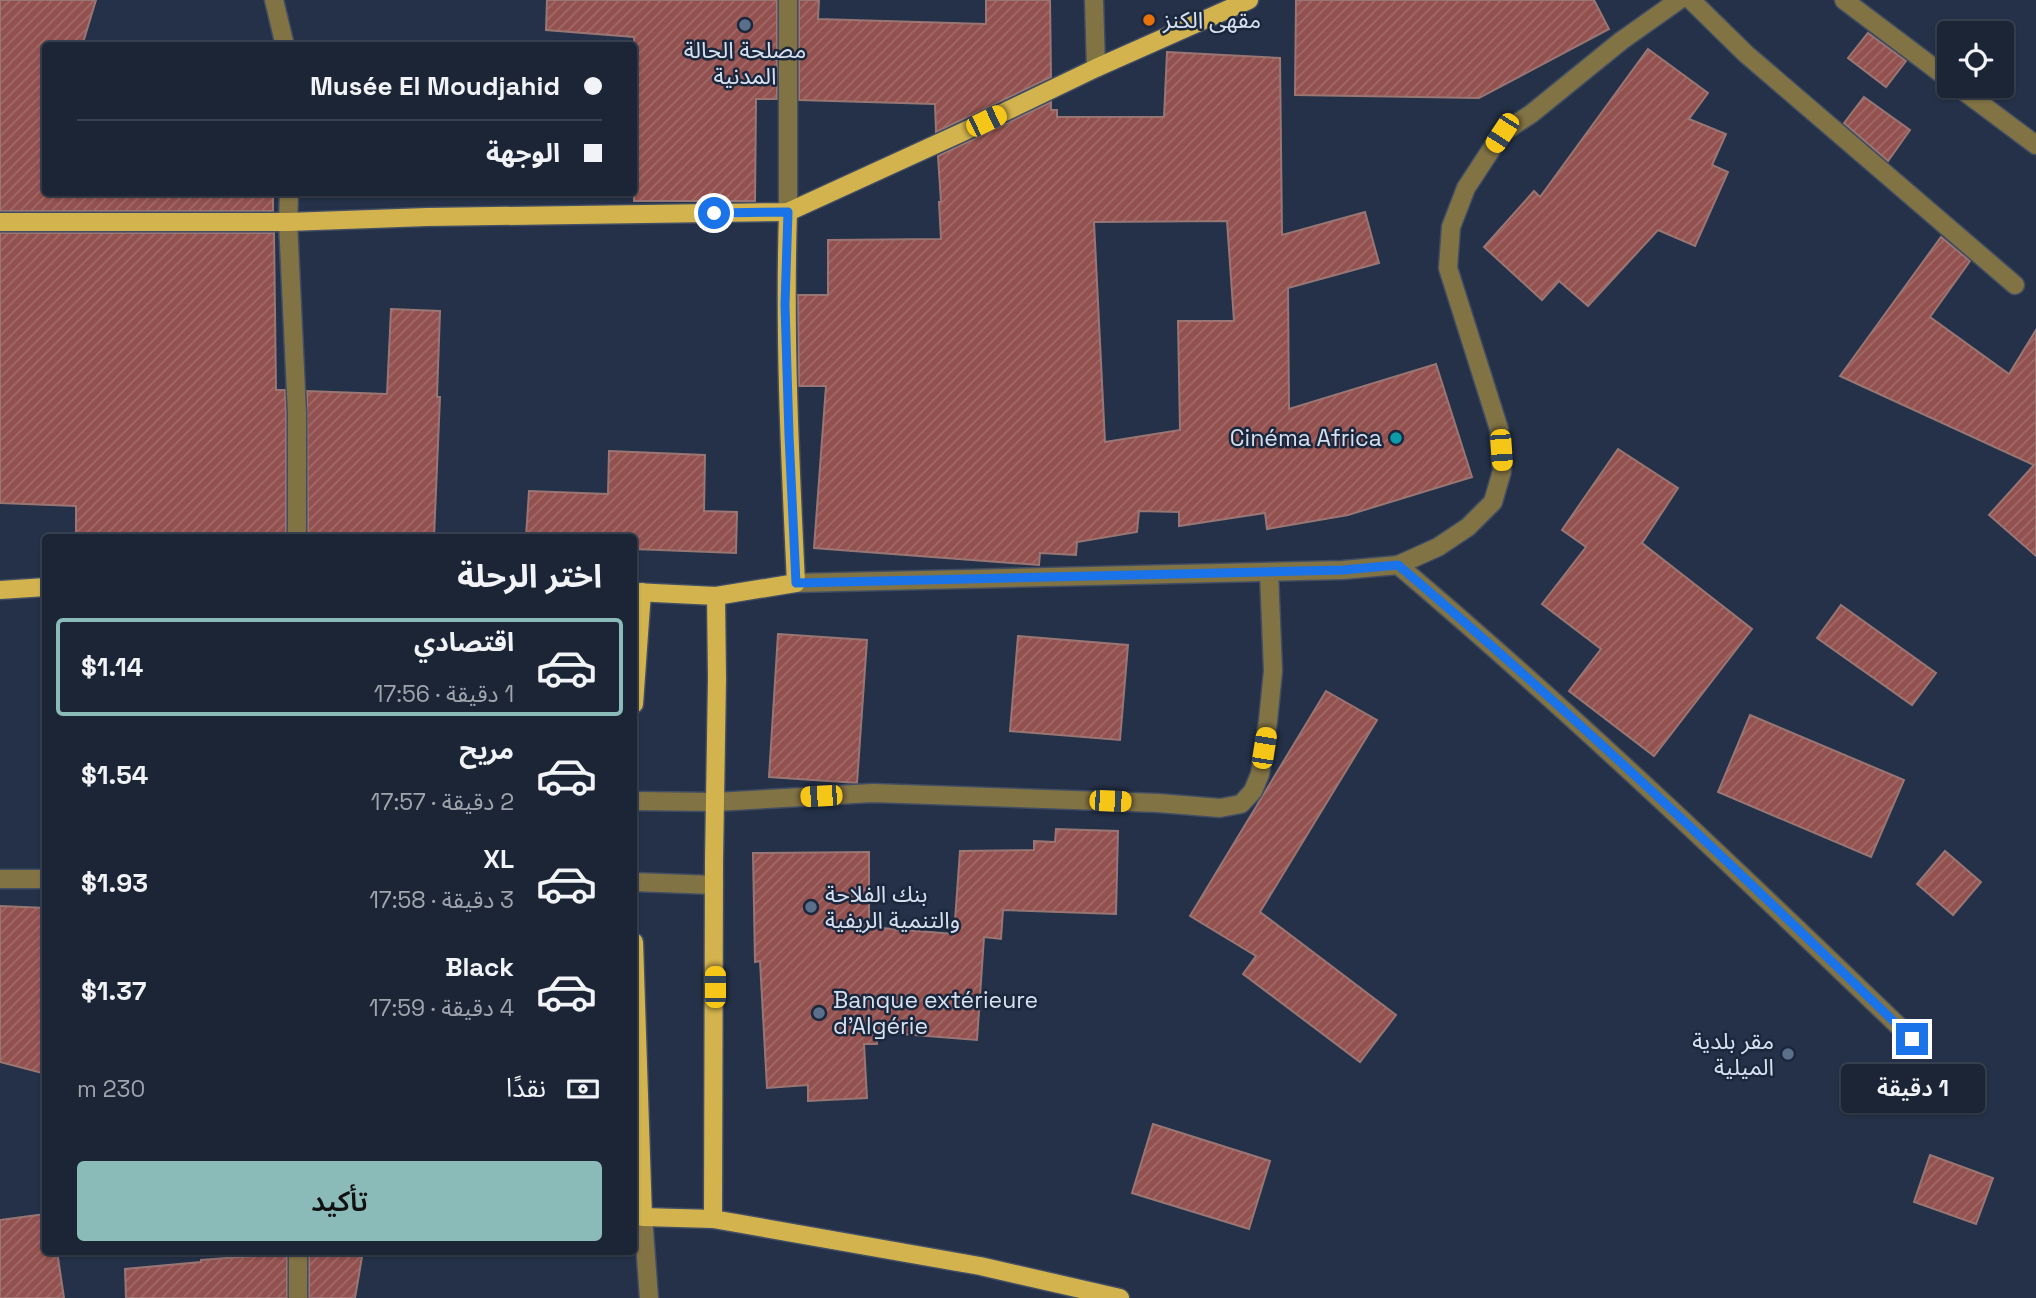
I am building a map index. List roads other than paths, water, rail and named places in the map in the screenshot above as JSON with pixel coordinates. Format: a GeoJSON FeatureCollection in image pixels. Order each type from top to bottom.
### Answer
{"type":"FeatureCollection","features":[{"type":"Feature","properties":{"kind":"main road"},"geometry":{"type":"LineString","coordinates":[[0,222],[288,222],[428,217],[788,212],[1096,68],[1249,0]]}},
{"type":"Feature","properties":{"kind":"main road"},"geometry":{"type":"LineString","coordinates":[[637,620],[638,592],[716,596],[796,583],[785,305],[788,212]]}},
{"type":"Feature","properties":{"kind":"main road"},"geometry":{"type":"LineString","coordinates":[[0,590],[42,587]]}},
{"type":"Feature","properties":{"kind":"main road"},"geometry":{"type":"LineString","coordinates":[[713,1219],[718,678],[716,596]]}},
{"type":"Feature","properties":{"kind":"main road"},"geometry":{"type":"LineString","coordinates":[[637,1034],[643,1217],[713,1219],[980,1266],[1120,1298]]}},
{"type":"Feature","properties":{"kind":"street"},"geometry":{"type":"LineString","coordinates":[[274,0],[284,42]]}},
{"type":"Feature","properties":{"kind":"street"},"geometry":{"type":"LineString","coordinates":[[788,0],[788,212]]}},
{"type":"Feature","properties":{"kind":"street"},"geometry":{"type":"LineString","coordinates":[[1094,0],[1096,68]]}},
{"type":"Feature","properties":{"kind":"street"},"geometry":{"type":"LineString","coordinates":[[796,583],[1343,570],[1398,565],[1438,547],[1468,527],[1493,502],[1502,471],[1499,429],[1448,268],[1451,227],[1466,188],[1502,133],[1531,114],[1621,41],[1679,0]]}},
{"type":"Feature","properties":{"kind":"street"},"geometry":{"type":"LineString","coordinates":[[1691,0],[1756,63],[2015,285]]}},
{"type":"Feature","properties":{"kind":"street"},"geometry":{"type":"LineString","coordinates":[[1844,0],[1937,70]]}},
{"type":"Feature","properties":{"kind":"street"},"geometry":{"type":"LineString","coordinates":[[1973,98],[2036,145]]}},
{"type":"Feature","properties":{"kind":"street"},"geometry":{"type":"LineString","coordinates":[[289,196],[297,413],[297,534]]}},
{"type":"Feature","properties":{"kind":"street"},"geometry":{"type":"LineString","coordinates":[[1398,565],[1502,653],[1912,1039]]}},
{"type":"Feature","properties":{"kind":"street"},"geometry":{"type":"LineString","coordinates":[[637,801],[715,802],[873,793],[1158,803],[1220,808],[1241,804],[1253,791],[1260,774],[1268,722],[1273,671],[1269,572]]}},
{"type":"Feature","properties":{"kind":"street"},"geometry":{"type":"LineString","coordinates":[[0,879],[42,879]]}},
{"type":"Feature","properties":{"kind":"street"},"geometry":{"type":"LineString","coordinates":[[637,882],[714,885]]}},
{"type":"Feature","properties":{"kind":"street"},"geometry":{"type":"LineString","coordinates":[[643,1217],[649,1298]]}},
{"type":"Feature","properties":{"kind":"street"},"geometry":{"type":"LineString","coordinates":[[298,1255],[298,1298]]}},
{"type":"Feature","properties":{"kind":"place","name":"مقهى الكنز"},"geometry":{"type":"Point","coordinates":[1149,20]}},
{"type":"Feature","properties":{"kind":"place","name":"مصلحة الحالة المدنية"},"geometry":{"type":"Point","coordinates":[745,25]}},
{"type":"Feature","properties":{"kind":"place","name":"Cinéma Africa"},"geometry":{"type":"Point","coordinates":[1396,438]}},
{"type":"Feature","properties":{"kind":"place","name":"بنك الفلاحة والتنمية الريفية"},"geometry":{"type":"Point","coordinates":[811,907]}},
{"type":"Feature","properties":{"kind":"place","name":"Banque extérieure d'Algérie"},"geometry":{"type":"Point","coordinates":[819,1013]}},
{"type":"Feature","properties":{"kind":"place","name":"مقر بلدية الميلية"},"geometry":{"type":"Point","coordinates":[1788,1054]}}]}
